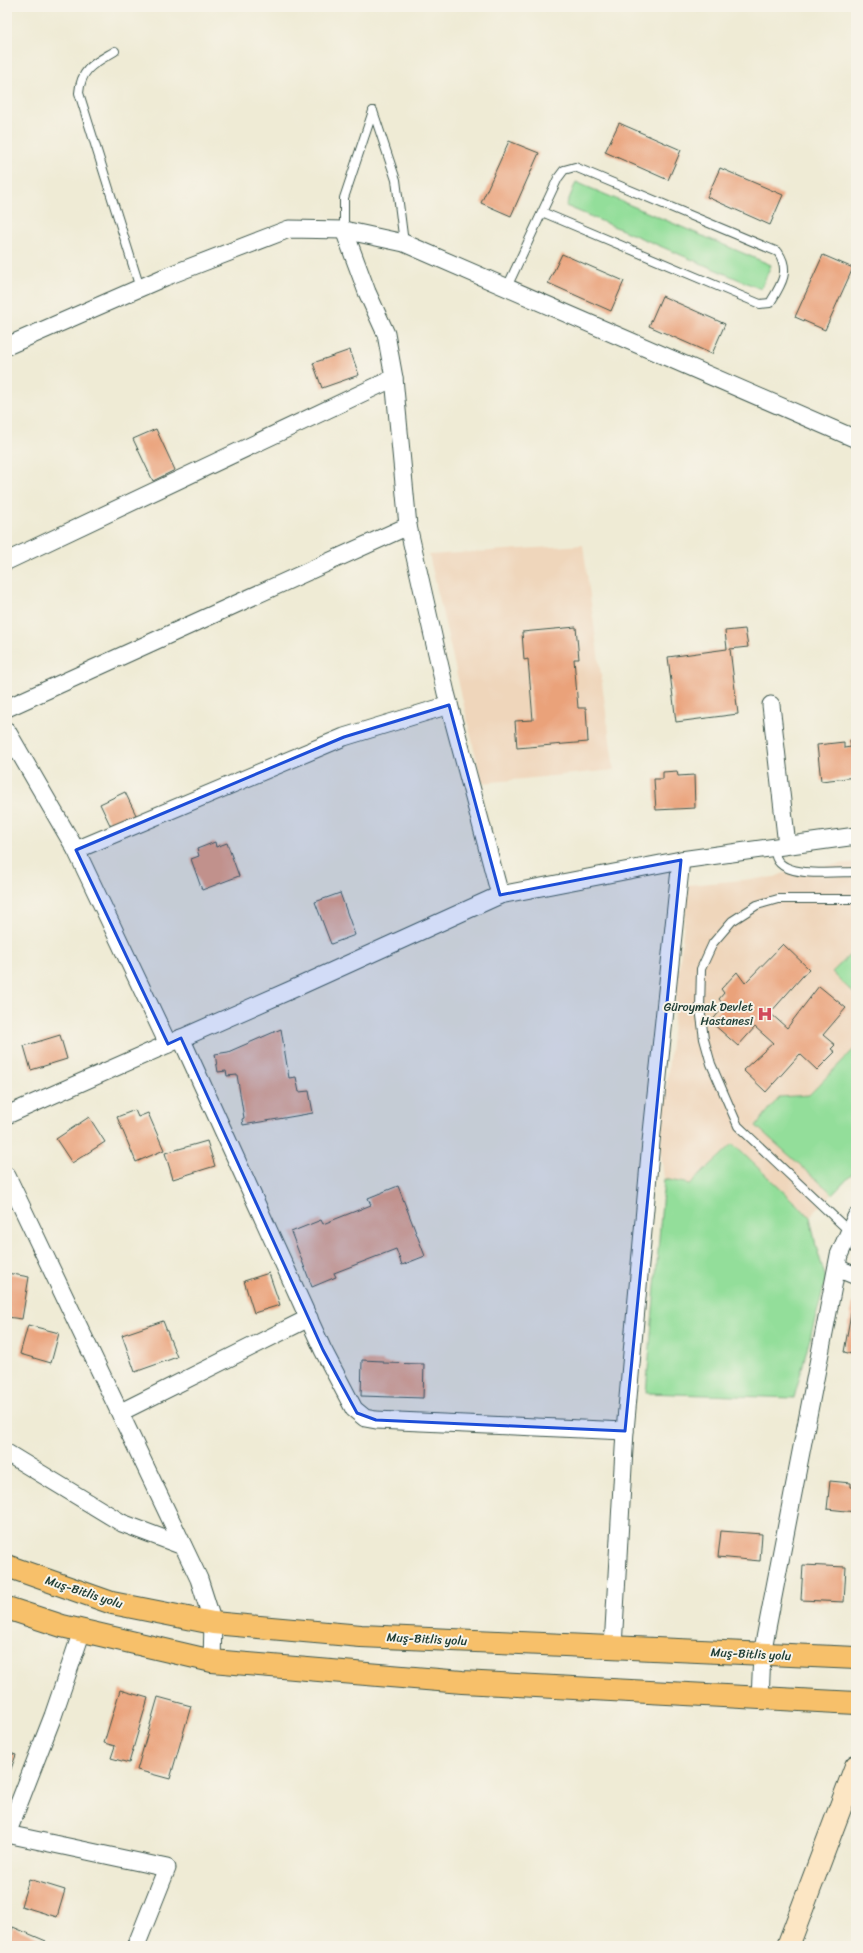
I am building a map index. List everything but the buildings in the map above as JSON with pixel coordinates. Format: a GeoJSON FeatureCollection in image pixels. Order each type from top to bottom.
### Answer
{"type":"FeatureCollection","features":[{"type":"Feature","properties":{"kind":"highway","name":"Muş-Bitlis yolu"},"geometry":{"type":"LineString","coordinates":[[7,1566],[112,1603],[213,1624],[361,1636],[856,1658]]}},
{"type":"Feature","properties":{"kind":"highway"},"geometry":{"type":"LineString","coordinates":[[7,1608],[82,1631],[212,1662],[462,1682],[856,1703]]}},
{"type":"Feature","properties":{"kind":"street"},"geometry":{"type":"LineString","coordinates":[[7,346],[140,288],[289,229],[344,230],[404,243],[856,439]]}},
{"type":"Feature","properties":{"kind":"street"},"geometry":{"type":"LineString","coordinates":[[344,230],[367,292],[386,334],[394,378],[408,526],[449,705],[500,895]]}},
{"type":"Feature","properties":{"kind":"street"},"geometry":{"type":"LineString","coordinates":[[7,561],[394,378]]}},
{"type":"Feature","properties":{"kind":"street"},"geometry":{"type":"LineString","coordinates":[[7,708],[408,526]]}},
{"type":"Feature","properties":{"kind":"street"},"geometry":{"type":"LineString","coordinates":[[76,850],[344,736],[449,705]]}},
{"type":"Feature","properties":{"kind":"street"},"geometry":{"type":"LineString","coordinates":[[771,705],[781,846]]}},
{"type":"Feature","properties":{"kind":"street"},"geometry":{"type":"LineString","coordinates":[[7,732],[76,850],[174,1041],[354,1409],[365,1418],[376,1420],[625,1431]]}},
{"type":"Feature","properties":{"kind":"street"},"geometry":{"type":"LineString","coordinates":[[7,1115],[500,895],[681,860],[856,836]]}},
{"type":"Feature","properties":{"kind":"street"},"geometry":{"type":"LineString","coordinates":[[612,1647],[625,1431],[651,1142],[681,860]]}},
{"type":"Feature","properties":{"kind":"street"},"geometry":{"type":"LineString","coordinates":[[7,1176],[121,1412],[199,1579],[213,1624],[212,1662]]}},
{"type":"Feature","properties":{"kind":"street"},"geometry":{"type":"LineString","coordinates":[[760,1698],[762,1654],[839,1255],[853,1225]]}},
{"type":"Feature","properties":{"kind":"street"},"geometry":{"type":"LineString","coordinates":[[837,1268],[856,1276]]}},
{"type":"Feature","properties":{"kind":"street"},"geometry":{"type":"LineString","coordinates":[[121,1412],[309,1318]]}},
{"type":"Feature","properties":{"kind":"street"},"geometry":{"type":"LineString","coordinates":[[7,1453],[122,1523],[183,1546]]}},
{"type":"Feature","properties":{"kind":"street"},"geometry":{"type":"LineString","coordinates":[[82,1631],[53,1716],[7,1834],[167,1868],[136,1946]]}},
{"type":"Feature","properties":{"kind":"street"},"geometry":{"type":"LineString","coordinates":[[788,1946],[856,1766]]}},
{"type":"Feature","properties":{"kind":"lane"},"geometry":{"type":"LineString","coordinates":[[114,51],[88,68],[81,80],[79,93],[140,288]]}},
{"type":"Feature","properties":{"kind":"lane"},"geometry":{"type":"LineString","coordinates":[[344,230],[344,198],[374,111],[396,180],[404,243]]}},
{"type":"Feature","properties":{"kind":"lane"},"geometry":{"type":"LineString","coordinates":[[507,287],[542,212],[558,178],[564,170],[575,167],[778,252],[783,260],[785,269],[778,290],[770,302],[760,304],[542,212]]}},
{"type":"Feature","properties":{"kind":"lane"},"geometry":{"type":"LineString","coordinates":[[781,846],[776,858],[781,864],[792,871],[856,872]]}},
{"type":"Feature","properties":{"kind":"lane"},"geometry":{"type":"LineString","coordinates":[[853,1225],[738,1126],[710,1064],[704,1039],[700,1008],[701,969],[713,944],[732,921],[757,905],[778,899],[856,899]]}},
{"type":"Feature","properties":{"kind":"highlighted area"},"geometry":{"type":"Polygon","coordinates":[[[449,705],[500,895],[681,860],[625,1431],[376,1420],[357,1413],[323,1350],[181,1038],[168,1044],[76,850],[344,737],[449,705]]]}},
{"type":"Feature","properties":{"kind":"shaded area"},"geometry":{"type":"Polygon","coordinates":[[[583,545],[614,770],[482,783],[429,555],[583,545]]]}},
{"type":"Feature","properties":{"kind":"shaded area","name":"Güroymak Devlet Hastanesi"},"geometry":{"type":"Polygon","coordinates":[[[856,862],[856,1170],[810,1217],[733,1144],[690,1184],[664,1179],[660,1145],[688,885],[775,877],[791,870],[856,862]]]}},
{"type":"Feature","properties":{"kind":"green space"},"geometry":{"type":"Polygon","coordinates":[[[576,182],[771,265],[761,289],[566,206],[576,182]]]}},
{"type":"Feature","properties":{"kind":"green space"},"geometry":{"type":"Polygon","coordinates":[[[856,949],[856,994],[855,995],[832,972],[856,949]]]}},
{"type":"Feature","properties":{"kind":"green space"},"geometry":{"type":"Polygon","coordinates":[[[856,1047],[856,1170],[833,1194],[756,1126],[779,1097],[809,1095],[856,1047]]]}},
{"type":"Feature","properties":{"kind":"green space"},"geometry":{"type":"Polygon","coordinates":[[[733,1144],[810,1217],[816,1246],[826,1279],[794,1398],[646,1393],[664,1179],[690,1184],[733,1144]]]}},
{"type":"Feature","properties":{"kind":"place","name":"Güroymak Devlet Hastanesi"},"geometry":{"type":"Point","coordinates":[765,1014]}}]}
